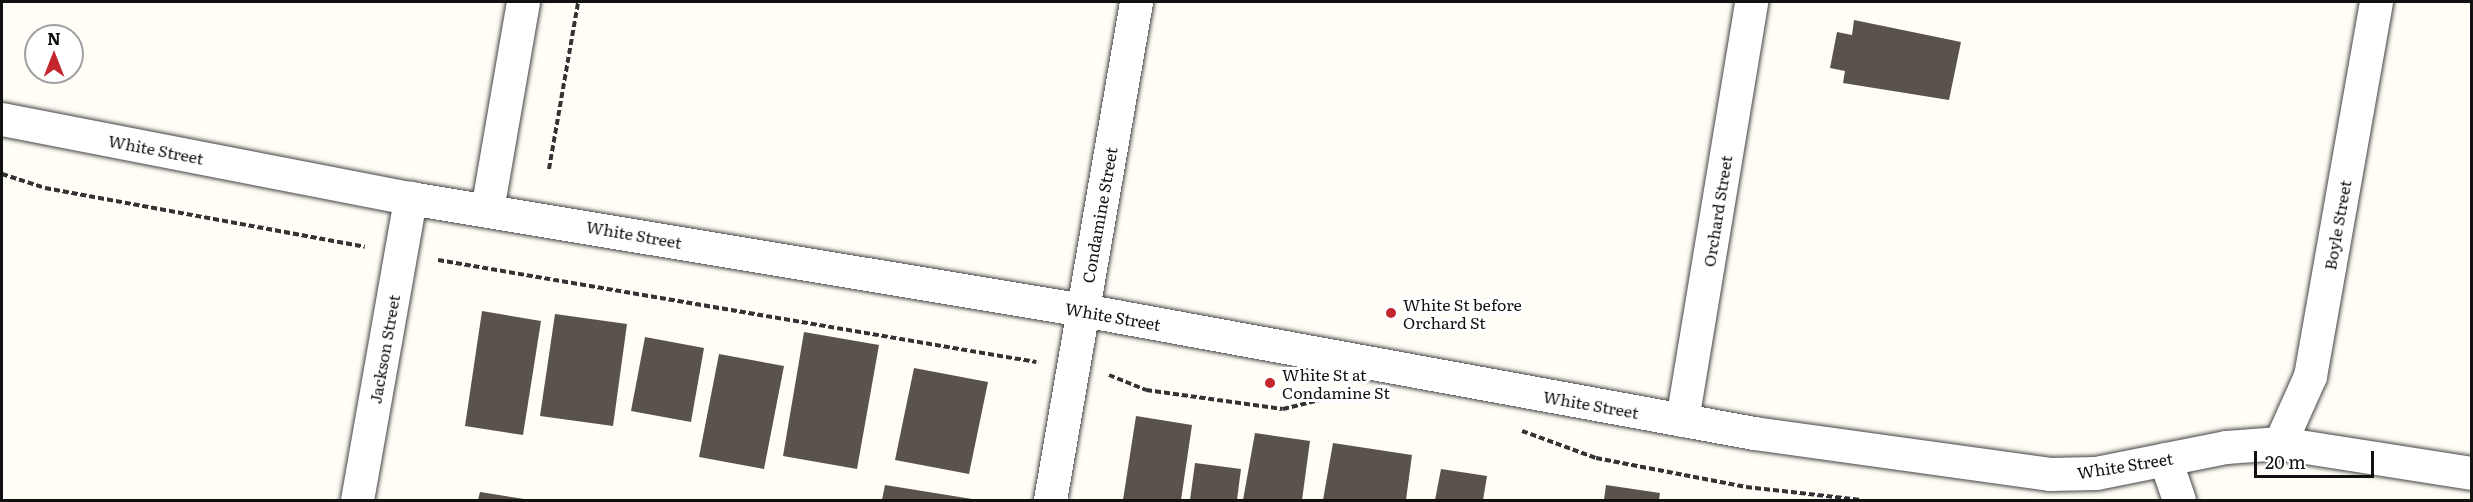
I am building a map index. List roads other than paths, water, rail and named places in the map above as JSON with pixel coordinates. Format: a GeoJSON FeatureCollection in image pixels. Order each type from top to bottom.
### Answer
{"type":"FeatureCollection","features":[{"type":"Feature","properties":{"kind":"street"},"geometry":{"type":"LineString","coordinates":[[487,210],[523,2]]}},
{"type":"Feature","properties":{"kind":"street","name":"Condamine Street"},"geometry":{"type":"LineString","coordinates":[[1050,501],[1136,2]]}},
{"type":"Feature","properties":{"kind":"street","name":"Orchard Street"},"geometry":{"type":"LineString","coordinates":[[1682,420],[1751,2]]}},
{"type":"Feature","properties":{"kind":"street","name":"Boyle Street"},"geometry":{"type":"LineString","coordinates":[[2280,442],[2310,376],[2376,2]]}},
{"type":"Feature","properties":{"kind":"street","name":"White Street"},"geometry":{"type":"LineString","coordinates":[[2,119],[410,198],[1083,310],[1682,420],[2049,474],[2096,473],[2226,447],[2280,442],[2472,473]]}},
{"type":"Feature","properties":{"kind":"street","name":"Jackson Street"},"geometry":{"type":"LineString","coordinates":[[357,501],[410,198]]}},
{"type":"Feature","properties":{"kind":"street"},"geometry":{"type":"LineString","coordinates":[[2165,459],[2179,501]]}},
{"type":"Feature","properties":{"kind":"place","name":"White St before Orchard St"},"geometry":{"type":"Point","coordinates":[1391,313]}},
{"type":"Feature","properties":{"kind":"place","name":"White St at Condamine St"},"geometry":{"type":"Point","coordinates":[1270,383]}}]}
